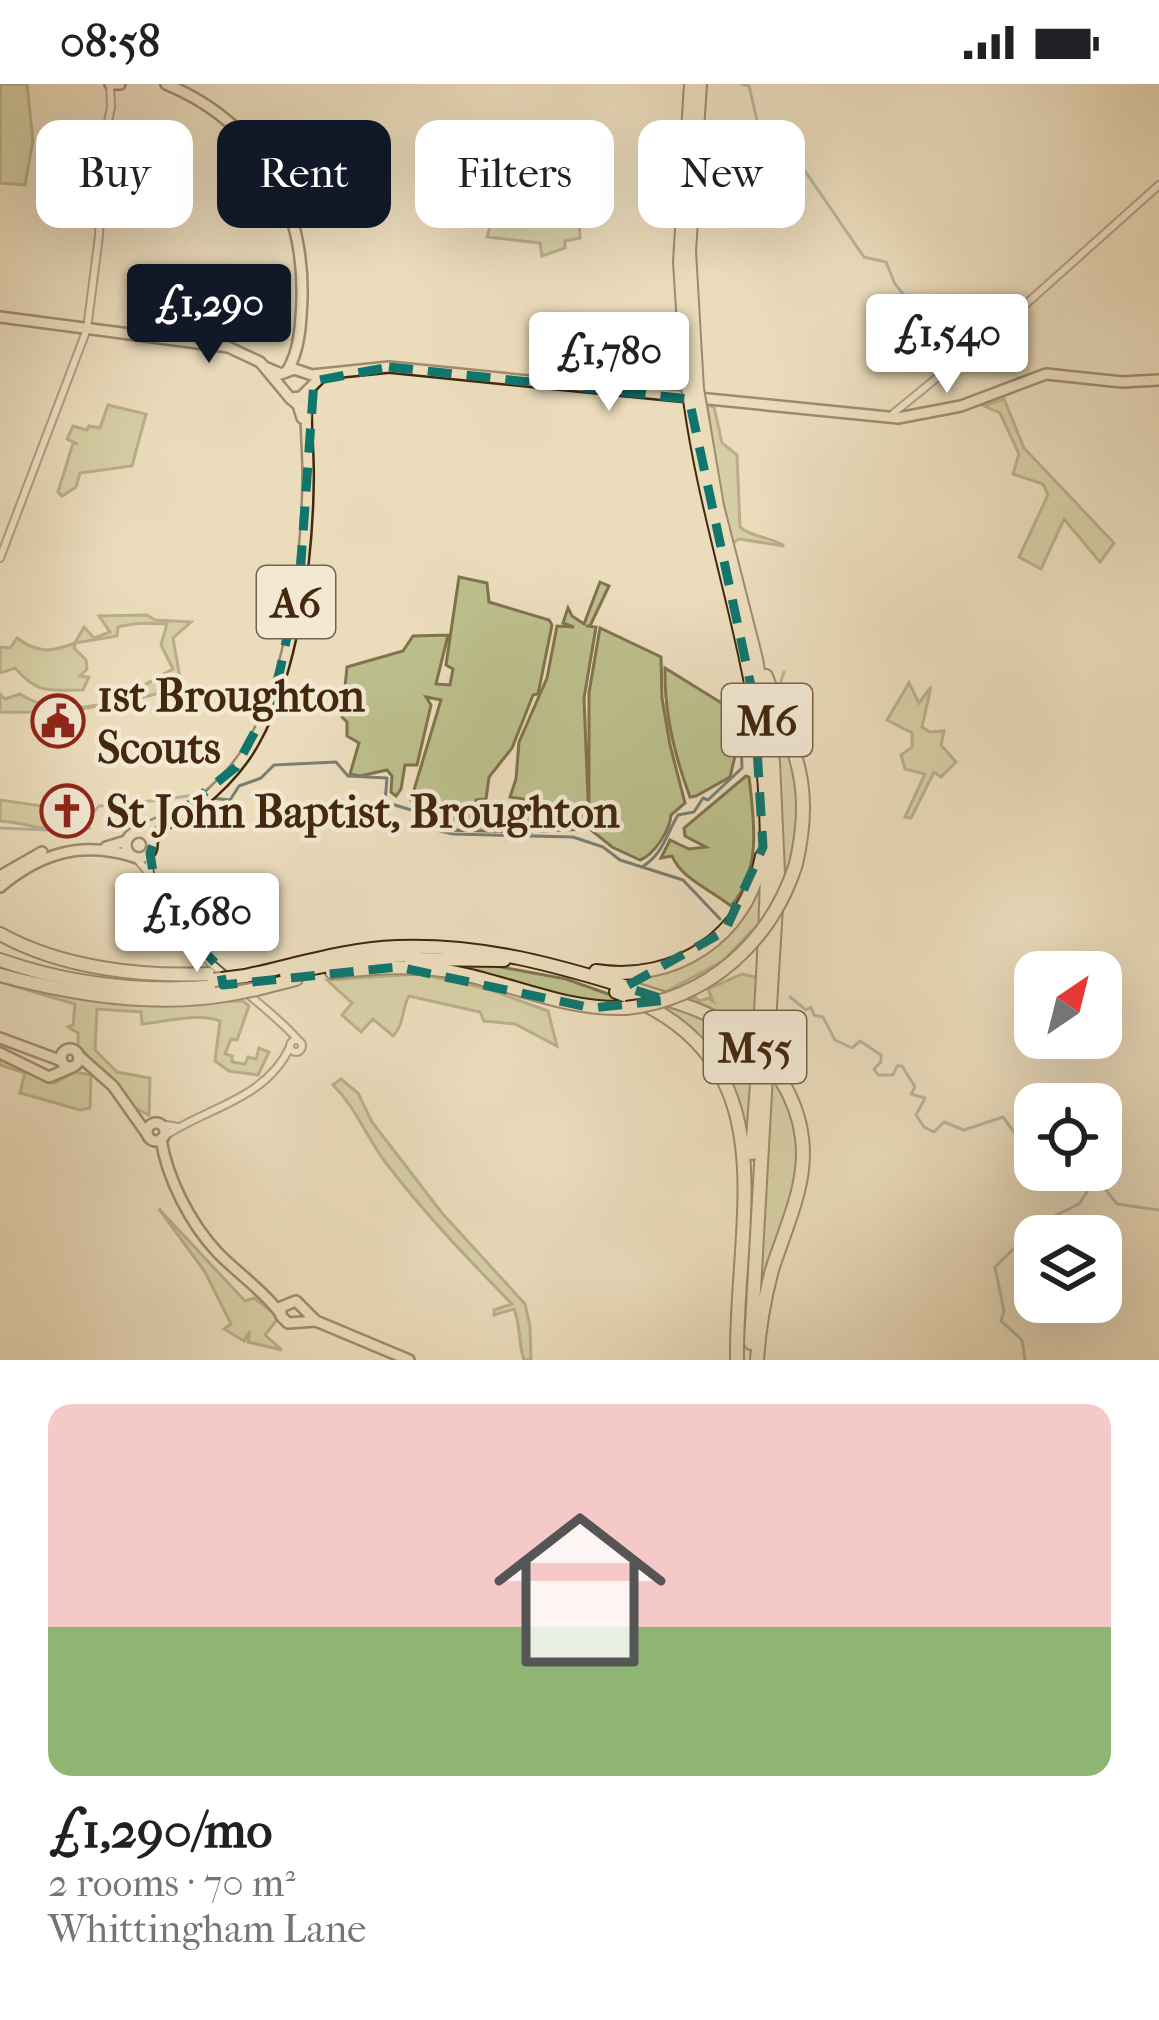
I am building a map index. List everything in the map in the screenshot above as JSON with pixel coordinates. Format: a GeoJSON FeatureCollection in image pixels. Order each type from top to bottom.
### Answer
{"type":"FeatureCollection","features":[{"type":"Feature","properties":{"kind":"highway","name":"M6"},"geometry":{"type":"LineString","coordinates":[[691,84],[680,262],[692,388],[708,506],[748,668],[764,781],[768,871],[762,1072],[740,1360]]}},
{"type":"Feature","properties":{"kind":"highway","name":"M6"},"geometry":{"type":"LineString","coordinates":[[692,388],[688,251],[700,84]]}},
{"type":"Feature","properties":{"kind":"highway","name":"M6"},"geometry":{"type":"LineString","coordinates":[[695,406],[766,715],[777,812],[778,901],[764,1036]]}},
{"type":"Feature","properties":{"kind":"highway","name":"M55"},"geometry":{"type":"LineString","coordinates":[[33,971],[116,986],[166,989],[380,968],[439,970],[592,1008],[626,1008],[675,997],[732,963],[772,918],[796,864],[805,804],[801,769],[741,601]]}},
{"type":"Feature","properties":{"kind":"highway","name":"M6"},"geometry":{"type":"LineString","coordinates":[[506,956],[620,974],[656,971],[698,953],[733,922],[754,886],[764,847],[764,781]]}},
{"type":"Feature","properties":{"kind":"highway","name":"M55"},"geometry":{"type":"LineString","coordinates":[[0,934],[100,967],[219,983]]}},
{"type":"Feature","properties":{"kind":"highway","name":"M55"},"geometry":{"type":"LineString","coordinates":[[248,980],[308,960],[397,947],[506,956],[684,1005],[732,1028],[762,1053],[788,1092],[801,1130],[803,1167],[767,1289],[756,1360]]}},
{"type":"Feature","properties":{"kind":"highway","name":"M55"},"geometry":{"type":"LineString","coordinates":[[319,974],[401,959],[506,956]]}},
{"type":"Feature","properties":{"kind":"highway","name":"M55"},"geometry":{"type":"LineString","coordinates":[[0,957],[99,978],[219,983],[383,957],[506,956]]}},
{"type":"Feature","properties":{"kind":"highway","name":"M55"},"geometry":{"type":"LineString","coordinates":[[0,957],[50,979],[204,997]]}},
{"type":"Feature","properties":{"kind":"highway","name":"M55"},"geometry":{"type":"LineString","coordinates":[[0,975],[112,997],[156,1000],[204,997],[219,983]]}},
{"type":"Feature","properties":{"kind":"highway","name":"M55"},"geometry":{"type":"LineString","coordinates":[[620,989],[693,1040],[718,1071],[736,1108],[746,1154],[740,1360]]}},
{"type":"Feature","properties":{"kind":"highway","name":"M6"},"geometry":{"type":"LineString","coordinates":[[756,1360],[762,1072]]}},
{"type":"Feature","properties":{"kind":"main road"},"geometry":{"type":"LineString","coordinates":[[110,84],[121,84]]}},
{"type":"Feature","properties":{"kind":"main road"},"geometry":{"type":"LineString","coordinates":[[166,84],[202,101],[238,128],[260,151],[283,190],[301,248],[302,308],[296,354],[280,386]]}},
{"type":"Feature","properties":{"kind":"main road"},"geometry":{"type":"LineString","coordinates":[[0,316],[220,345],[244,352],[267,368],[290,398],[301,397],[327,374]]}},
{"type":"Feature","properties":{"kind":"main road"},"geometry":{"type":"LineString","coordinates":[[296,354],[307,390]]}},
{"type":"Feature","properties":{"kind":"main road"},"geometry":{"type":"LineString","coordinates":[[267,368],[327,374],[388,367],[890,417],[961,406],[1046,374],[1122,382],[1159,380]]}},
{"type":"Feature","properties":{"kind":"main road","name":"A6"},"geometry":{"type":"LineString","coordinates":[[2,875],[62,853],[134,857],[151,847],[160,828],[236,767],[260,730],[275,694],[292,622],[308,501],[307,390]]}},
{"type":"Feature","properties":{"kind":"main road","name":"A6"},"geometry":{"type":"LineString","coordinates":[[2,875],[53,849],[115,847],[126,841],[203,797],[254,732],[287,622],[301,532],[302,416],[290,398]]}},
{"type":"Feature","properties":{"kind":"main road"},"geometry":{"type":"LineString","coordinates":[[137,832],[145,834],[151,847]]}},
{"type":"Feature","properties":{"kind":"main road"},"geometry":{"type":"LineString","coordinates":[[126,841],[134,857]]}},
{"type":"Feature","properties":{"kind":"main road"},"geometry":{"type":"LineString","coordinates":[[0,1038],[96,1071],[156,1133],[182,1199],[206,1238],[282,1308],[288,1323],[302,1315]]}},
{"type":"Feature","properties":{"kind":"main road"},"geometry":{"type":"LineString","coordinates":[[0,1053],[49,1077],[58,1075],[70,1060]]}},
{"type":"Feature","properties":{"kind":"main road"},"geometry":{"type":"LineString","coordinates":[[282,1308],[296,1301],[302,1315],[410,1360]]}},
{"type":"Feature","properties":{"kind":"street"},"geometry":{"type":"LineString","coordinates":[[0,558],[87,326],[110,84]]}},
{"type":"Feature","properties":{"kind":"street"},"geometry":{"type":"LineString","coordinates":[[111,107],[121,84]]}},
{"type":"Feature","properties":{"kind":"street"},"geometry":{"type":"LineString","coordinates":[[890,417],[1159,185]]}},
{"type":"Feature","properties":{"kind":"street"},"geometry":{"type":"LineString","coordinates":[[151,847],[148,874],[155,900],[172,925],[286,1027],[294,1046],[232,1104],[156,1133]]}},
{"type":"Feature","properties":{"kind":"street"},"geometry":{"type":"LineString","coordinates":[[134,857],[148,874]]}},
{"type":"Feature","properties":{"kind":"highlighted area"},"geometry":{"type":"Polygon","coordinates":[[[389,367],[689,399],[754,700],[763,847],[725,931],[625,987],[667,1000],[592,1008],[398,967],[223,985],[220,968],[158,904],[150,853],[158,830],[236,767],[275,694],[300,575],[314,381],[389,367]]]}},
{"type":"Feature","properties":{"kind":"green space"},"geometry":{"type":"Polygon","coordinates":[[[0,84],[27,84],[33,141],[25,185],[0,183],[0,84]]]}},
{"type":"Feature","properties":{"kind":"green space"},"geometry":{"type":"Polygon","coordinates":[[[490,228],[580,228],[580,238],[565,241],[565,248],[542,256],[540,243],[487,237],[490,228]]]}},
{"type":"Feature","properties":{"kind":"green space"},"geometry":{"type":"Polygon","coordinates":[[[1004,399],[1024,448],[1114,543],[1100,562],[1064,519],[1041,569],[1019,557],[1048,495],[1043,484],[1013,474],[1019,454],[1000,413],[984,406],[1004,399]]]}},
{"type":"Feature","properties":{"kind":"green space"},"geometry":{"type":"Polygon","coordinates":[[[108,405],[146,414],[132,466],[80,473],[76,487],[62,496],[58,492],[73,443],[78,444],[67,439],[73,426],[100,428],[108,405]]]}},
{"type":"Feature","properties":{"kind":"green space"},"geometry":{"type":"Polygon","coordinates":[[[707,405],[714,407],[722,443],[737,455],[740,527],[784,546],[739,539],[733,543],[707,405]]]}},
{"type":"Feature","properties":{"kind":"green space"},"geometry":{"type":"Polygon","coordinates":[[[459,577],[487,583],[489,602],[549,620],[552,625],[538,694],[533,695],[512,748],[489,777],[486,799],[475,800],[504,812],[531,812],[531,832],[440,830],[411,800],[441,700],[426,697],[431,705],[417,765],[405,765],[396,796],[387,770],[350,774],[359,743],[347,736],[342,717],[347,667],[403,651],[413,636],[448,635],[436,684],[450,685],[453,669],[446,665],[459,577]]]}},
{"type":"Feature","properties":{"kind":"green space"},"geometry":{"type":"Polygon","coordinates":[[[600,582],[609,586],[586,626],[596,627],[584,698],[589,824],[589,693],[600,628],[661,657],[662,698],[685,803],[671,815],[656,848],[640,860],[612,847],[590,829],[541,831],[542,802],[510,797],[519,742],[547,678],[557,626],[574,627],[563,623],[568,608],[584,624],[600,582]]]}},
{"type":"Feature","properties":{"kind":"green space"},"geometry":{"type":"Polygon","coordinates":[[[147,615],[155,620],[191,622],[173,638],[181,684],[177,688],[90,708],[0,712],[0,694],[5,699],[20,694],[63,707],[123,700],[138,696],[146,684],[173,669],[161,645],[167,624],[126,625],[118,627],[117,636],[75,643],[84,627],[94,638],[110,632],[99,616],[147,615]]]}},
{"type":"Feature","properties":{"kind":"green space"},"geometry":{"type":"Polygon","coordinates":[[[17,638],[45,650],[75,643],[86,660],[87,669],[80,676],[89,677],[83,690],[45,689],[15,668],[0,673],[0,647],[10,648],[17,638]]]}},
{"type":"Feature","properties":{"kind":"green space"},"geometry":{"type":"Polygon","coordinates":[[[665,668],[749,720],[742,727],[730,777],[696,796],[690,797],[675,750],[665,668]]]}},
{"type":"Feature","properties":{"kind":"green space"},"geometry":{"type":"Polygon","coordinates":[[[909,683],[919,703],[931,687],[922,727],[944,731],[941,745],[956,762],[941,777],[934,772],[911,818],[905,817],[925,774],[905,769],[901,755],[912,747],[912,733],[887,720],[909,683]]]}},
{"type":"Feature","properties":{"kind":"green space"},"geometry":{"type":"Polygon","coordinates":[[[779,716],[798,801],[795,842],[782,886],[781,797],[771,718],[779,716]]]}},
{"type":"Feature","properties":{"kind":"green space"},"geometry":{"type":"Polygon","coordinates":[[[746,776],[754,844],[748,877],[731,906],[690,878],[672,856],[661,858],[670,840],[689,849],[706,847],[685,836],[684,828],[746,776]]]}},
{"type":"Feature","properties":{"kind":"green space"},"geometry":{"type":"Polygon","coordinates":[[[76,797],[89,828],[56,830],[0,821],[0,800],[41,806],[45,801],[76,797]]]}},
{"type":"Feature","properties":{"kind":"green space"},"geometry":{"type":"Polygon","coordinates":[[[765,862],[763,919],[723,961],[663,993],[614,976],[714,945],[765,862]]]}},
{"type":"Feature","properties":{"kind":"green space"},"geometry":{"type":"Polygon","coordinates":[[[485,964],[566,979],[628,1001],[596,1003],[430,965],[485,964]]]}},
{"type":"Feature","properties":{"kind":"green space"},"geometry":{"type":"Polygon","coordinates":[[[420,974],[488,989],[548,1011],[557,1046],[515,1024],[484,1021],[480,1012],[409,996],[393,1036],[373,1019],[361,1032],[342,1015],[352,1003],[327,980],[420,974]]]}},
{"type":"Feature","properties":{"kind":"green space"},"geometry":{"type":"Polygon","coordinates":[[[742,974],[759,978],[754,1039],[689,1001],[695,997],[713,1001],[708,989],[742,974]]]}},
{"type":"Feature","properties":{"kind":"green space"},"geometry":{"type":"Polygon","coordinates":[[[0,979],[114,1004],[243,1001],[249,1006],[237,1040],[231,1039],[225,1054],[232,1056],[232,1062],[245,1064],[248,1057],[256,1059],[259,1048],[269,1052],[258,1075],[229,1071],[215,1061],[220,1021],[192,1017],[142,1024],[141,1012],[97,1009],[95,1050],[117,1072],[150,1078],[149,1115],[131,1106],[78,1045],[78,1033],[68,1027],[73,1025],[75,1004],[0,979]]]}},
{"type":"Feature","properties":{"kind":"green space"},"geometry":{"type":"Polygon","coordinates":[[[667,1002],[696,1012],[755,1049],[748,1139],[734,1093],[654,1005],[667,1002]]]}},
{"type":"Feature","properties":{"kind":"green space"},"geometry":{"type":"Polygon","coordinates":[[[0,1059],[54,1083],[75,1072],[91,1075],[90,1108],[80,1110],[20,1093],[25,1073],[0,1065],[0,1059]]]}},
{"type":"Feature","properties":{"kind":"green space"},"geometry":{"type":"Polygon","coordinates":[[[770,1068],[792,1109],[801,1164],[756,1336],[770,1068]]]}},
{"type":"Feature","properties":{"kind":"green space"},"geometry":{"type":"Polygon","coordinates":[[[341,1079],[358,1093],[372,1122],[442,1213],[525,1304],[531,1360],[524,1360],[514,1309],[494,1315],[494,1310],[512,1304],[386,1163],[333,1085],[341,1079]]]}},
{"type":"Feature","properties":{"kind":"green space"},"geometry":{"type":"Polygon","coordinates":[[[159,1209],[245,1301],[254,1298],[279,1317],[265,1335],[282,1350],[248,1342],[250,1331],[244,1341],[224,1329],[231,1324],[205,1272],[159,1209]]]}},
{"type":"Feature","properties":{"kind":"waterway"},"geometry":{"type":"LineString","coordinates":[[742,84],[749,86],[758,125],[779,133],[864,257],[886,262],[895,284],[918,312],[938,321],[963,354]]}},
{"type":"Feature","properties":{"kind":"waterway"},"geometry":{"type":"LineString","coordinates":[[779,687],[784,672]]}},
{"type":"Feature","properties":{"kind":"waterway"},"geometry":{"type":"LineString","coordinates":[[642,867],[659,850],[678,815],[694,812],[703,798],[708,800],[742,768],[745,726]]}},
{"type":"Feature","properties":{"kind":"waterway"},"geometry":{"type":"LineString","coordinates":[[211,798],[230,800],[239,786],[261,778],[274,765],[336,762],[348,776],[387,778],[385,802],[421,813],[440,831],[573,837],[603,847],[620,860],[683,880],[720,919]]}},
{"type":"Feature","properties":{"kind":"waterway"},"geometry":{"type":"LineString","coordinates":[[0,828],[69,831],[80,827],[99,806],[202,794]]}},
{"type":"Feature","properties":{"kind":"waterway"},"geometry":{"type":"LineString","coordinates":[[790,997],[823,1017],[835,1040],[852,1048],[860,1041],[881,1055],[874,1069],[878,1075],[893,1075],[902,1066],[915,1087],[911,1094],[925,1098],[916,1115],[924,1127],[934,1132],[944,1122],[964,1130],[1003,1117],[1014,1132]]}},
{"type":"Feature","properties":{"kind":"waterway"},"geometry":{"type":"LineString","coordinates":[[1025,1360],[1022,1340],[1001,1321],[1004,1311],[995,1267],[1040,1223],[1079,1204],[1088,1191]]}},
{"type":"Feature","properties":{"kind":"waterway"},"geometry":{"type":"LineString","coordinates":[[1107,1191],[1117,1204],[1159,1210]]}},
{"type":"Feature","properties":{"kind":"place","name":"1st Broughton Scouts"},"geometry":{"type":"Point","coordinates":[58,721]}},
{"type":"Feature","properties":{"kind":"place","name":"St John Baptist, Broughton"},"geometry":{"type":"Point","coordinates":[67,811]}}]}
